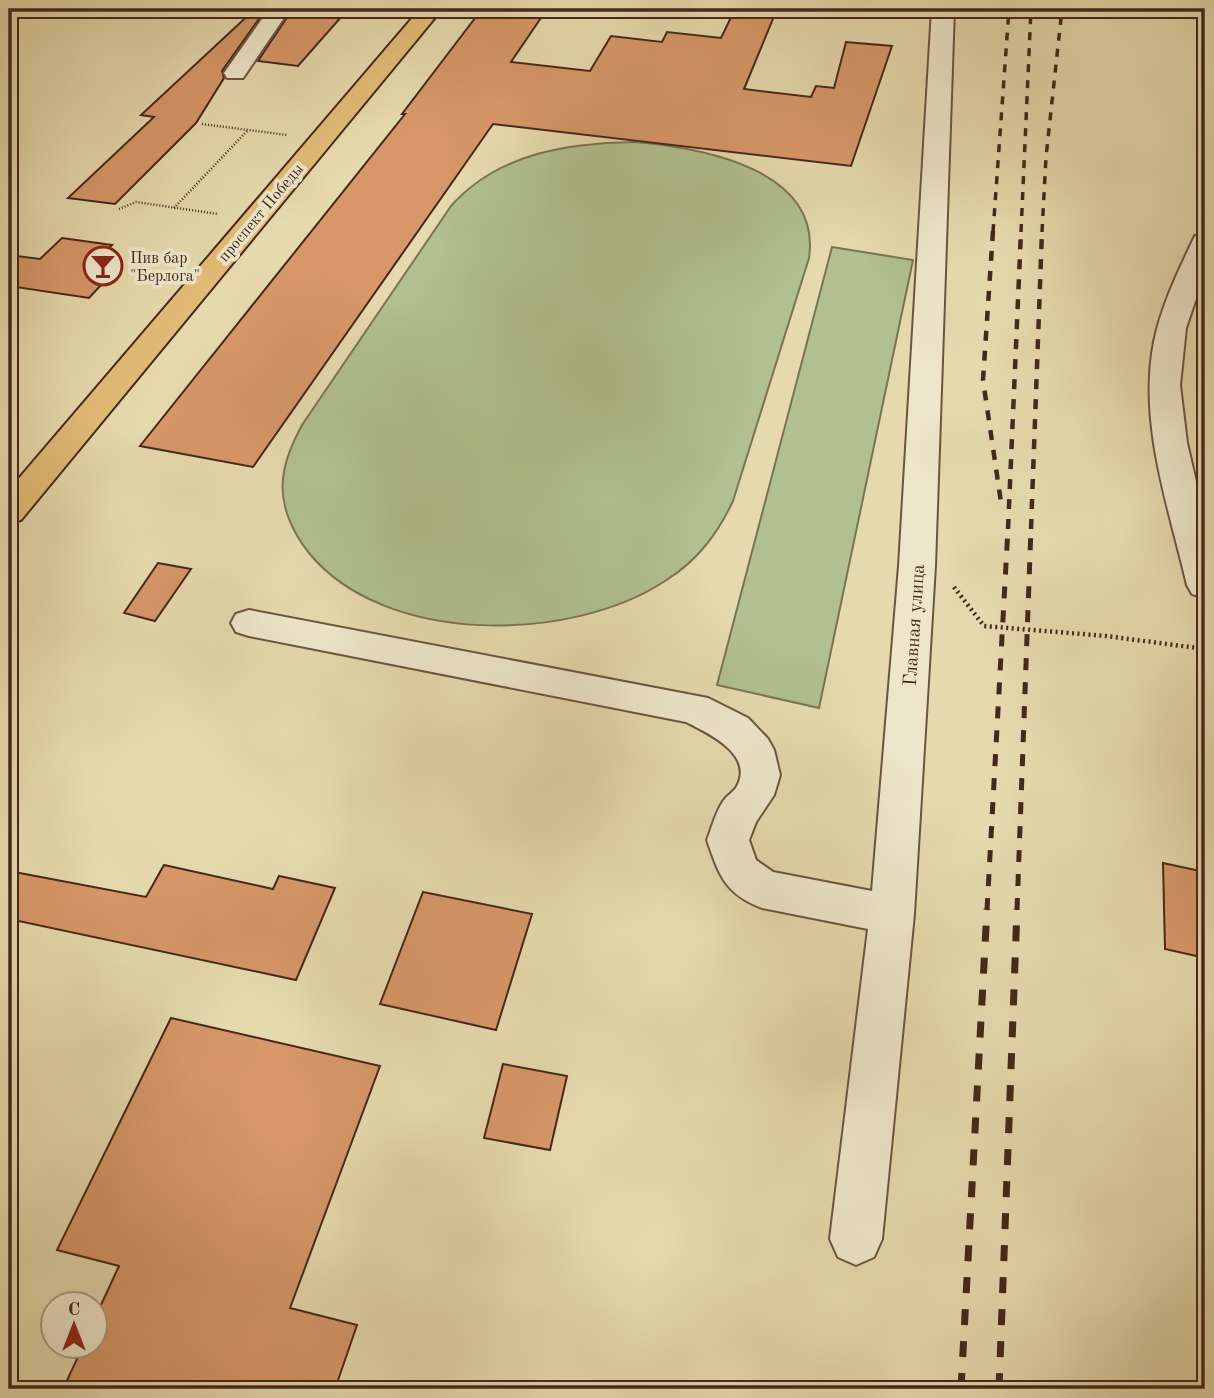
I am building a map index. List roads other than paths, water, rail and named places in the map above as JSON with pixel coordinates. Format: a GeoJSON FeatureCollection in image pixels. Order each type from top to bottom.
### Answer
{"type":"FeatureCollection","features":[{"type":"Feature","properties":{"kind":"main road","name":"проспект Победы"},"geometry":{"type":"LineString","coordinates":[[9,512],[431,9]]}},
{"type":"Feature","properties":{"kind":"street"},"geometry":{"type":"LineString","coordinates":[[235,73],[279,9]]}},
{"type":"Feature","properties":{"kind":"street","name":"Главная улица"},"geometry":{"type":"LineString","coordinates":[[856,1239],[892,914],[919,541],[943,9]]}},
{"type":"Feature","properties":{"kind":"street"},"geometry":{"type":"LineString","coordinates":[[1205,242],[1179,298],[1166,358],[1166,418],[1205,585]]}},
{"type":"Feature","properties":{"kind":"street"},"geometry":{"type":"LineString","coordinates":[[249,623],[694,709],[734,729],[754,750],[760,775],[754,795],[738,813],[728,840],[739,871],[762,889],[892,914]]}},
{"type":"Feature","properties":{"kind":"railway"},"geometry":{"type":"LineString","coordinates":[[993,232],[1009,9]]}},
{"type":"Feature","properties":{"kind":"railway"},"geometry":{"type":"LineString","coordinates":[[1021,232],[1031,9]]}},
{"type":"Feature","properties":{"kind":"railway"},"geometry":{"type":"LineString","coordinates":[[1042,232],[1046,157],[1062,9]]}},
{"type":"Feature","properties":{"kind":"railway"},"geometry":{"type":"LineString","coordinates":[[993,231],[983,380],[1002,509]]}},
{"type":"Feature","properties":{"kind":"railway"},"geometry":{"type":"LineString","coordinates":[[1008,529],[1021,231]]}},
{"type":"Feature","properties":{"kind":"railway"},"geometry":{"type":"LineString","coordinates":[[1031,529],[1042,231]]}},
{"type":"Feature","properties":{"kind":"railway"},"geometry":{"type":"LineString","coordinates":[[987,910],[1008,528]]}},
{"type":"Feature","properties":{"kind":"railway"},"geometry":{"type":"LineString","coordinates":[[1017,910],[1031,528]]}},
{"type":"Feature","properties":{"kind":"railway"},"geometry":{"type":"LineString","coordinates":[[961,1389],[987,909]]}},
{"type":"Feature","properties":{"kind":"railway"},"geometry":{"type":"LineString","coordinates":[[999,1389],[1017,909]]}},
{"type":"Feature","properties":{"kind":"place","name":"Пив бар \"Берлога\""},"geometry":{"type":"Point","coordinates":[103,266]}}]}
